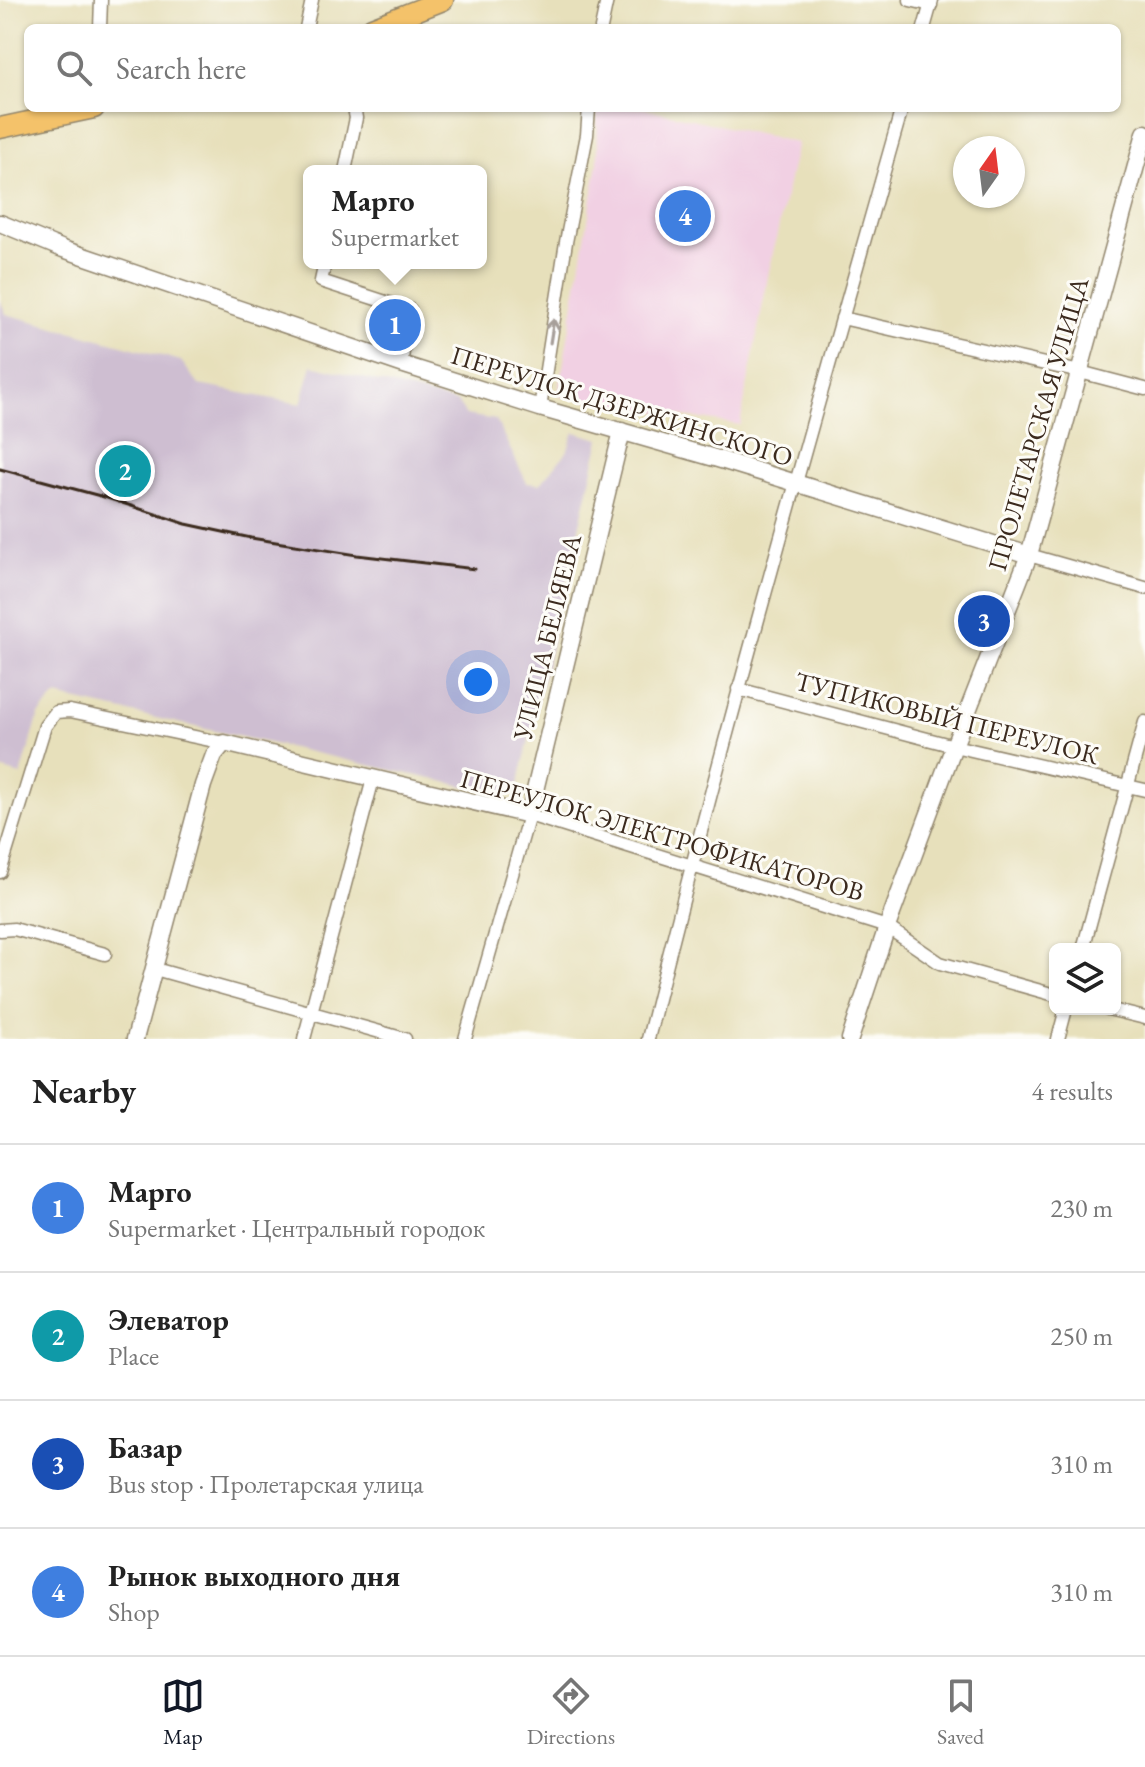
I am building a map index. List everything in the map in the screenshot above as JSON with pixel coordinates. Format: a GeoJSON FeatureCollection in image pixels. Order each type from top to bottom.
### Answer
{"type":"FeatureCollection","features":[{"type":"Feature","properties":{"kind":"main road"},"geometry":{"type":"LineString","coordinates":[[382,24],[443,0]]}},
{"type":"Feature","properties":{"kind":"main road"},"geometry":{"type":"LineString","coordinates":[[0,128],[75,112]]}},
{"type":"Feature","properties":{"kind":"street"},"geometry":{"type":"LineString","coordinates":[[100,24],[101,0]]}},
{"type":"Feature","properties":{"kind":"street"},"geometry":{"type":"LineString","coordinates":[[307,24],[312,0]]}},
{"type":"Feature","properties":{"kind":"street"},"geometry":{"type":"LineString","coordinates":[[602,24],[607,0]]}},
{"type":"Feature","properties":{"kind":"street"},"geometry":{"type":"LineString","coordinates":[[910,0],[932,2],[925,24]]}},
{"type":"Feature","properties":{"kind":"street"},"geometry":{"type":"LineString","coordinates":[[346,165],[355,112]]}},
{"type":"Feature","properties":{"kind":"street"},"geometry":{"type":"LineString","coordinates":[[540,408],[589,112]]}},
{"type":"Feature","properties":{"kind":"street"},"geometry":{"type":"LineString","coordinates":[[648,1039],[738,689],[901,112]]}},
{"type":"Feature","properties":{"kind":"street","name":"ПРОЛЕТАРСКАЯ УЛИЦА"},"geometry":{"type":"LineString","coordinates":[[850,1039],[887,927],[1029,555],[1145,133]]}},
{"type":"Feature","properties":{"kind":"street","name":"ПЕРЕУЛОК ДЗЕРЖИНСКОГО"},"geometry":{"type":"LineString","coordinates":[[0,223],[63,249],[401,364],[1145,588]]}},
{"type":"Feature","properties":{"kind":"street"},"geometry":{"type":"LineString","coordinates":[[324,269],[321,281],[410,310],[401,364]]}},
{"type":"Feature","properties":{"kind":"street"},"geometry":{"type":"LineString","coordinates":[[842,318],[1145,389]]}},
{"type":"Feature","properties":{"kind":"street","name":"УЛИЦА БЕЛЯЕВА"},"geometry":{"type":"LineString","coordinates":[[465,1039],[529,815],[622,431]]}},
{"type":"Feature","properties":{"kind":"street","name":"ТУПИКОВЫЙ ПЕРЕУЛОК"},"geometry":{"type":"LineString","coordinates":[[738,689],[954,746],[1145,790]]}},
{"type":"Feature","properties":{"kind":"street","name":"ПЕРЕУЛОК ЭЛЕКТРОФИКАТОРОВ"},"geometry":{"type":"LineString","coordinates":[[0,872],[45,726],[56,712],[70,711],[224,743],[529,815],[887,927],[940,963],[1049,993]]}},
{"type":"Feature","properties":{"kind":"street"},"geometry":{"type":"LineString","coordinates":[[1085,943],[1145,722]]}},
{"type":"Feature","properties":{"kind":"street"},"geometry":{"type":"LineString","coordinates":[[135,1039],[203,785],[214,755],[224,743]]}},
{"type":"Feature","properties":{"kind":"street"},"geometry":{"type":"LineString","coordinates":[[304,1039],[373,779]]}},
{"type":"Feature","properties":{"kind":"street"},"geometry":{"type":"LineString","coordinates":[[0,930],[14,929],[105,954]]}},
{"type":"Feature","properties":{"kind":"street"},"geometry":{"type":"LineString","coordinates":[[155,969],[405,1039]]}},
{"type":"Feature","properties":{"kind":"street"},"geometry":{"type":"LineString","coordinates":[[1121,1012],[1145,1018]]}},
{"type":"Feature","properties":{"kind":"street"},"geometry":{"type":"LineString","coordinates":[[1058,1039],[1064,1015]]}},
{"type":"Feature","properties":{"kind":"shaded area"},"geometry":{"type":"Polygon","coordinates":[[[597,112],[661,112],[797,143],[740,425],[558,396],[598,162],[597,112]]]}},
{"type":"Feature","properties":{"kind":"shaded area"},"geometry":{"type":"Polygon","coordinates":[[[0,300],[6,314],[181,361],[199,385],[301,404],[312,365],[457,402],[466,415],[496,420],[527,483],[540,484],[567,452],[574,432],[600,439],[517,790],[500,794],[56,696],[39,715],[21,775],[0,769],[0,300]]]}},
{"type":"Feature","properties":{"kind":"railway"},"geometry":{"type":"LineString","coordinates":[[0,469],[104,497],[186,524],[251,538],[475,569]]}},
{"type":"Feature","properties":{"kind":"place","name":"Рынок выходного дня"},"geometry":{"type":"Point","coordinates":[685,216]}},
{"type":"Feature","properties":{"kind":"place","name":"Марго"},"geometry":{"type":"Point","coordinates":[395,325]}},
{"type":"Feature","properties":{"kind":"place","name":"Элеватор"},"geometry":{"type":"Point","coordinates":[125,471]}},
{"type":"Feature","properties":{"kind":"place","name":"Базар"},"geometry":{"type":"Point","coordinates":[984,621]}}]}
